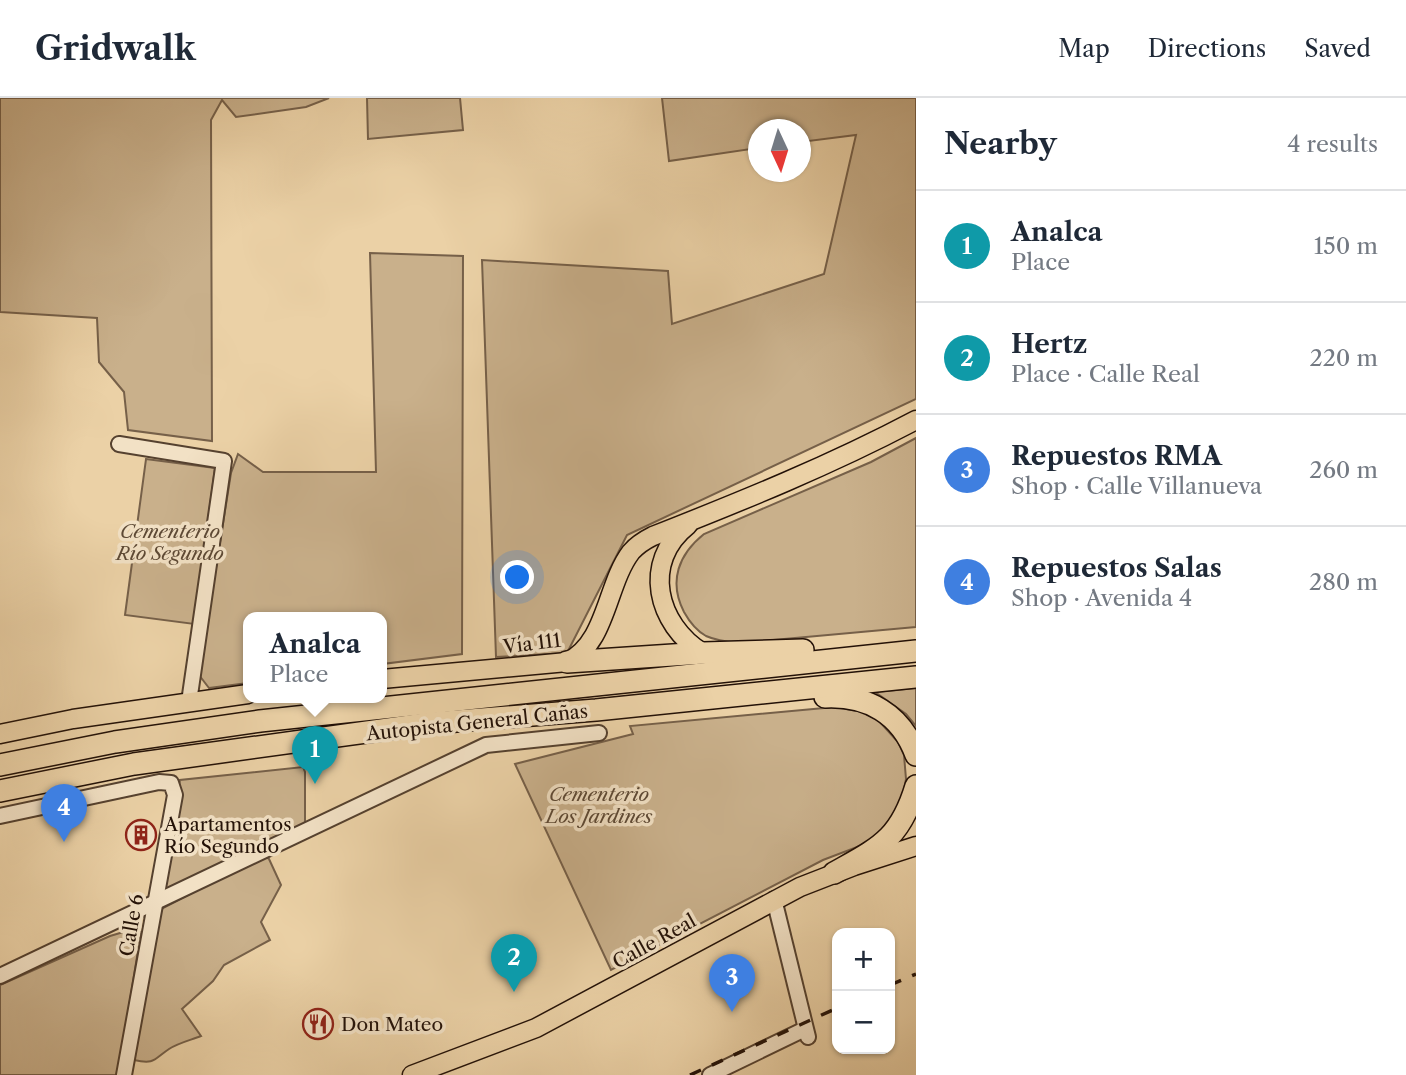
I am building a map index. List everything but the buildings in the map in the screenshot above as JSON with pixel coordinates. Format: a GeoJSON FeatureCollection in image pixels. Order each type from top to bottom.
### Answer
{"type":"FeatureCollection","features":[{"type":"Feature","properties":{"kind":"highway"},"geometry":{"type":"LineString","coordinates":[[567,662],[704,653],[916,648]]}},
{"type":"Feature","properties":{"kind":"highway","name":"Autopista General Cañas"},"geometry":{"type":"LineString","coordinates":[[0,765],[115,742],[260,721],[916,648]]}},
{"type":"Feature","properties":{"kind":"highway","name":"Autopista General Cañas"},"geometry":{"type":"LineString","coordinates":[[0,790],[134,764],[432,723],[596,710],[916,677]]}},
{"type":"Feature","properties":{"kind":"highway"},"geometry":{"type":"LineString","coordinates":[[596,710],[839,696],[861,700],[892,716],[909,738],[916,755]]}},
{"type":"Feature","properties":{"kind":"highway"},"geometry":{"type":"LineString","coordinates":[[834,873],[878,849],[893,835],[904,818],[916,786]]}},
{"type":"Feature","properties":{"kind":"main road","name":"Vía 111"},"geometry":{"type":"LineString","coordinates":[[387,679],[567,662],[578,657],[589,645],[632,550],[653,536],[810,472],[916,420]]}},
{"type":"Feature","properties":{"kind":"main road","name":"Vía 111"},"geometry":{"type":"LineString","coordinates":[[696,519],[684,528],[667,551],[660,580],[664,610],[671,623],[680,635],[704,653]]}},
{"type":"Feature","properties":{"kind":"main road"},"geometry":{"type":"LineString","coordinates":[[0,734],[73,719],[243,695]]}},
{"type":"Feature","properties":{"kind":"main road","name":"Calle Real"},"geometry":{"type":"LineString","coordinates":[[412,1075],[536,1028],[774,899],[834,873],[916,846]]}},
{"type":"Feature","properties":{"kind":"street"},"geometry":{"type":"LineString","coordinates":[[118,444],[224,461],[189,702]]}},
{"type":"Feature","properties":{"kind":"street"},"geometry":{"type":"LineString","coordinates":[[0,976],[486,746],[599,733]]}},
{"type":"Feature","properties":{"kind":"street","name":"Calle 6"},"geometry":{"type":"LineString","coordinates":[[0,816],[159,782],[171,783],[175,795],[124,1075]]}},
{"type":"Feature","properties":{"kind":"street"},"geometry":{"type":"LineString","coordinates":[[710,1075],[807,1033],[774,899]]}},
{"type":"Feature","properties":{"kind":"green space"},"geometry":{"type":"Polygon","coordinates":[[[0,98],[329,98],[306,107],[236,117],[222,100],[211,120],[212,441],[128,430],[124,392],[99,362],[97,318],[0,312],[0,98]]]}},
{"type":"Feature","properties":{"kind":"green space"},"geometry":{"type":"Polygon","coordinates":[[[367,98],[460,98],[463,130],[368,139],[367,98]]]}},
{"type":"Feature","properties":{"kind":"green space"},"geometry":{"type":"Polygon","coordinates":[[[662,98],[916,98],[916,399],[627,535],[567,653],[496,657],[482,260],[668,271],[672,324],[824,274],[856,135],[811,141],[811,119],[748,119],[748,149],[669,161],[662,98]]]}},
{"type":"Feature","properties":{"kind":"green space"},"geometry":{"type":"Polygon","coordinates":[[[370,253],[463,256],[462,654],[387,663],[387,612],[243,612],[243,684],[209,688],[199,675],[231,473],[238,454],[263,472],[376,472],[370,253]]]}},
{"type":"Feature","properties":{"kind":"green space"},"geometry":{"type":"Polygon","coordinates":[[[916,438],[916,627],[739,643],[706,636],[691,622],[679,601],[677,579],[682,559],[704,534],[871,462],[916,438]]]}},
{"type":"Feature","properties":{"kind":"green space","name":"Cementerio Río Segundo"},"geometry":{"type":"Polygon","coordinates":[[[146,459],[215,468],[194,624],[125,615],[146,459]]]}},
{"type":"Feature","properties":{"kind":"green space"},"geometry":{"type":"Polygon","coordinates":[[[916,688],[916,726],[906,714],[875,692],[916,688]]]}},
{"type":"Feature","properties":{"kind":"green space","name":"Cementerio Los Jardines"},"geometry":{"type":"Polygon","coordinates":[[[835,707],[863,712],[879,721],[898,742],[904,755],[906,779],[901,808],[873,841],[823,860],[611,970],[515,764],[633,734],[630,726],[835,707]]]}},
{"type":"Feature","properties":{"kind":"green space"},"geometry":{"type":"Polygon","coordinates":[[[303,767],[305,824],[159,894],[180,780],[303,767]]]}},
{"type":"Feature","properties":{"kind":"green space"},"geometry":{"type":"Polygon","coordinates":[[[266,857],[281,885],[261,922],[270,940],[224,965],[213,981],[182,1009],[201,1036],[173,1047],[150,1061],[134,1060],[158,915],[163,908],[266,857]]]}},
{"type":"Feature","properties":{"kind":"green space"},"geometry":{"type":"Polygon","coordinates":[[[130,930],[141,932],[118,1075],[0,1075],[0,985],[110,936],[130,930]]]}},
{"type":"Feature","properties":{"kind":"railway"},"geometry":{"type":"LineString","coordinates":[[895,983],[916,974]]}},
{"type":"Feature","properties":{"kind":"railway"},"geometry":{"type":"LineString","coordinates":[[690,1075],[832,1010]]}},
{"type":"Feature","properties":{"kind":"place","name":"Analca"},"geometry":{"type":"Point","coordinates":[315,784]}},
{"type":"Feature","properties":{"kind":"place","name":"Apartamentos Río Segundo"},"geometry":{"type":"Point","coordinates":[141,835]}},
{"type":"Feature","properties":{"kind":"place","name":"Repuestos Salas"},"geometry":{"type":"Point","coordinates":[64,842]}},
{"type":"Feature","properties":{"kind":"place","name":"Hertz"},"geometry":{"type":"Point","coordinates":[514,992]}},
{"type":"Feature","properties":{"kind":"place","name":"Repuestos RMA"},"geometry":{"type":"Point","coordinates":[732,1012]}},
{"type":"Feature","properties":{"kind":"place","name":"Don Mateo"},"geometry":{"type":"Point","coordinates":[318,1024]}}]}
